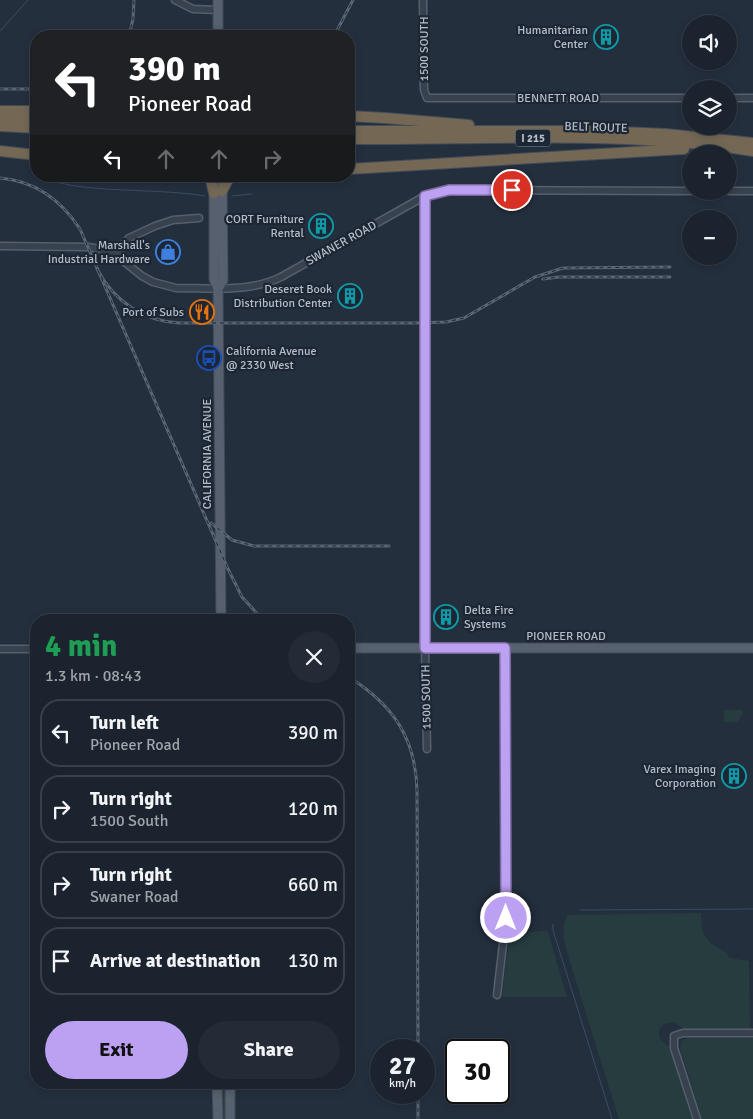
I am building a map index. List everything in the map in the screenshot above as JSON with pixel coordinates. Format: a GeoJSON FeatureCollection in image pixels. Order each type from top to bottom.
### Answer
{"type":"FeatureCollection","features":[{"type":"Feature","properties":{"kind":"highway"},"geometry":{"type":"LineString","coordinates":[[0,111],[30,111]]}},
{"type":"Feature","properties":{"kind":"highway"},"geometry":{"type":"LineString","coordinates":[[355,116],[520,130]]}},
{"type":"Feature","properties":{"kind":"highway"},"geometry":{"type":"LineString","coordinates":[[0,119],[30,120]]}},
{"type":"Feature","properties":{"kind":"highway"},"geometry":{"type":"LineString","coordinates":[[0,126],[30,128]]}},
{"type":"Feature","properties":{"kind":"highway","name":"BELT ROUTE"},"geometry":{"type":"LineString","coordinates":[[355,131],[520,130],[646,133],[753,143]]}},
{"type":"Feature","properties":{"kind":"highway","name":"BELT ROUTE"},"geometry":{"type":"LineString","coordinates":[[355,139],[596,138],[696,145]]}},
{"type":"Feature","properties":{"kind":"highway"},"geometry":{"type":"LineString","coordinates":[[355,169],[682,149]]}},
{"type":"Feature","properties":{"kind":"highway","name":"BELT ROUTE"},"geometry":{"type":"LineString","coordinates":[[737,149],[753,151]]}},
{"type":"Feature","properties":{"kind":"highway"},"geometry":{"type":"LineString","coordinates":[[0,151],[30,154]]}},
{"type":"Feature","properties":{"kind":"highway"},"geometry":{"type":"LineString","coordinates":[[213,182],[218,192],[226,182]]}},
{"type":"Feature","properties":{"kind":"main road"},"geometry":{"type":"LineString","coordinates":[[218,0],[218,30]]}},
{"type":"Feature","properties":{"kind":"main road","name":"CALIFORNIA AVENUE"},"geometry":{"type":"LineString","coordinates":[[216,182],[218,192]]}},
{"type":"Feature","properties":{"kind":"main road","name":"CALIFORNIA AVENUE"},"geometry":{"type":"LineString","coordinates":[[220,182],[218,192],[214,279],[218,289],[222,614]]}},
{"type":"Feature","properties":{"kind":"main road","name":"PIONEER ROAD"},"geometry":{"type":"LineString","coordinates":[[355,648],[753,648]]}},
{"type":"Feature","properties":{"kind":"main road"},"geometry":{"type":"LineString","coordinates":[[218,1089],[218,1119]]}},
{"type":"Feature","properties":{"kind":"main road"},"geometry":{"type":"LineString","coordinates":[[230,1089],[230,1119]]}},
{"type":"Feature","properties":{"kind":"street"},"geometry":{"type":"LineString","coordinates":[[175,0],[193,9],[218,10]]}},
{"type":"Feature","properties":{"kind":"street","name":"1500 SOUTH"},"geometry":{"type":"LineString","coordinates":[[424,0],[424,90],[426,97]]}},
{"type":"Feature","properties":{"kind":"street","name":"BENNETT ROAD"},"geometry":{"type":"LineString","coordinates":[[426,97],[436,99],[682,98]]}},
{"type":"Feature","properties":{"kind":"street"},"geometry":{"type":"LineString","coordinates":[[737,98],[753,98]]}},
{"type":"Feature","properties":{"kind":"street","name":"SWANER ROAD"},"geometry":{"type":"LineString","coordinates":[[0,246],[91,247],[105,250],[117,256],[142,276],[165,286],[176,288],[248,288],[270,282],[425,196],[449,190],[682,191]]}},
{"type":"Feature","properties":{"kind":"street"},"geometry":{"type":"LineString","coordinates":[[737,191],[753,191]]}},
{"type":"Feature","properties":{"kind":"street","name":"1500 SOUTH"},"geometry":{"type":"LineString","coordinates":[[425,196],[425,648],[427,749]]}},
{"type":"Feature","properties":{"kind":"street"},"geometry":{"type":"LineString","coordinates":[[117,256],[126,242],[146,230],[173,220],[199,218]]}},
{"type":"Feature","properties":{"kind":"street"},"geometry":{"type":"LineString","coordinates":[[497,995],[506,918],[505,648]]}},
{"type":"Feature","properties":{"kind":"street"},"geometry":{"type":"LineString","coordinates":[[0,649],[30,649]]}},
{"type":"Feature","properties":{"kind":"street"},"geometry":{"type":"LineString","coordinates":[[697,1119],[674,1048],[674,1036],[684,1033],[753,1033]]}},
{"type":"Feature","properties":{"kind":"green space"},"geometry":{"type":"Polygon","coordinates":[[[724,710],[741,710],[743,712],[738,722],[724,722],[724,710]]]}},
{"type":"Feature","properties":{"kind":"green space"},"geometry":{"type":"Polygon","coordinates":[[[701,913],[702,928],[709,941],[727,953],[729,958],[749,961],[750,1029],[684,1029],[673,1022],[664,1024],[659,1030],[659,1038],[669,1047],[692,1119],[619,1119],[566,949],[564,923],[568,915],[701,913]]]}},
{"type":"Feature","properties":{"kind":"green space"},"geometry":{"type":"Polygon","coordinates":[[[510,932],[548,932],[567,997],[502,997],[510,932]]]}},
{"type":"Feature","properties":{"kind":"green space"},"geometry":{"type":"Polygon","coordinates":[[[686,1038],[753,1038],[753,1119],[702,1119],[680,1049],[681,1042],[686,1038]]]}},
{"type":"Feature","properties":{"kind":"green space"},"geometry":{"type":"Polygon","coordinates":[[[221,1089],[224,1089],[227,1119],[221,1119],[221,1089]]]}},
{"type":"Feature","properties":{"kind":"waterway"},"geometry":{"type":"LineString","coordinates":[[0,31],[28,0]]}},
{"type":"Feature","properties":{"kind":"waterway"},"geometry":{"type":"LineString","coordinates":[[55,182],[75,186],[205,196]]}},
{"type":"Feature","properties":{"kind":"waterway"},"geometry":{"type":"LineString","coordinates":[[232,196],[252,194]]}},
{"type":"Feature","properties":{"kind":"waterway"},"geometry":{"type":"LineString","coordinates":[[580,910],[753,909]]}},
{"type":"Feature","properties":{"kind":"waterway"},"geometry":{"type":"LineString","coordinates":[[553,924],[553,930],[612,1119]]}},
{"type":"Feature","properties":{"kind":"railway"},"geometry":{"type":"LineString","coordinates":[[130,30],[134,0]]}},
{"type":"Feature","properties":{"kind":"railway"},"geometry":{"type":"LineString","coordinates":[[337,30],[353,0]]}},
{"type":"Feature","properties":{"kind":"railway"},"geometry":{"type":"LineString","coordinates":[[0,89],[30,89]]}},
{"type":"Feature","properties":{"kind":"railway"},"geometry":{"type":"LineString","coordinates":[[0,178],[25,183],[46,194],[64,209],[80,229],[228,569],[242,597],[258,614]]}},
{"type":"Feature","properties":{"kind":"railway"},"geometry":{"type":"LineString","coordinates":[[97,269],[112,291],[121,300],[142,313],[166,321],[179,323],[414,323],[446,322],[464,318],[535,277],[563,268],[670,267]]}},
{"type":"Feature","properties":{"kind":"railway"},"geometry":{"type":"LineString","coordinates":[[543,279],[559,277],[670,277]]}},
{"type":"Feature","properties":{"kind":"railway"},"geometry":{"type":"LineString","coordinates":[[211,523],[232,540],[254,546],[389,546]]}},
{"type":"Feature","properties":{"kind":"railway"},"geometry":{"type":"LineString","coordinates":[[355,681],[390,711],[407,739],[416,772],[418,1039]]}},
{"type":"Feature","properties":{"kind":"railway"},"geometry":{"type":"LineString","coordinates":[[418,1104],[418,1119]]}},
{"type":"Feature","properties":{"kind":"place","name":"Humanitarian Center"},"geometry":{"type":"Point","coordinates":[606,37]}},
{"type":"Feature","properties":{"kind":"place","name":"CORT Furniture Rental"},"geometry":{"type":"Point","coordinates":[321,226]}},
{"type":"Feature","properties":{"kind":"place","name":"Marshall's Industrial Hardware"},"geometry":{"type":"Point","coordinates":[168,252]}},
{"type":"Feature","properties":{"kind":"place","name":"Deseret Book Distribution Center"},"geometry":{"type":"Point","coordinates":[350,296]}},
{"type":"Feature","properties":{"kind":"place","name":"Port of Subs"},"geometry":{"type":"Point","coordinates":[202,312]}},
{"type":"Feature","properties":{"kind":"place","name":"California Avenue @ 2330 West"},"geometry":{"type":"Point","coordinates":[209,358]}},
{"type":"Feature","properties":{"kind":"place","name":"Delta Fire Systems"},"geometry":{"type":"Point","coordinates":[446,617]}},
{"type":"Feature","properties":{"kind":"place","name":"Varex Imaging Corporation"},"geometry":{"type":"Point","coordinates":[734,776]}},
{"type":"Feature","properties":{"kind":"route"},"geometry":{"type":"LineString","coordinates":[[506,918],[505,648],[425,648],[425,196],[449,190],[512,190]]}}]}
